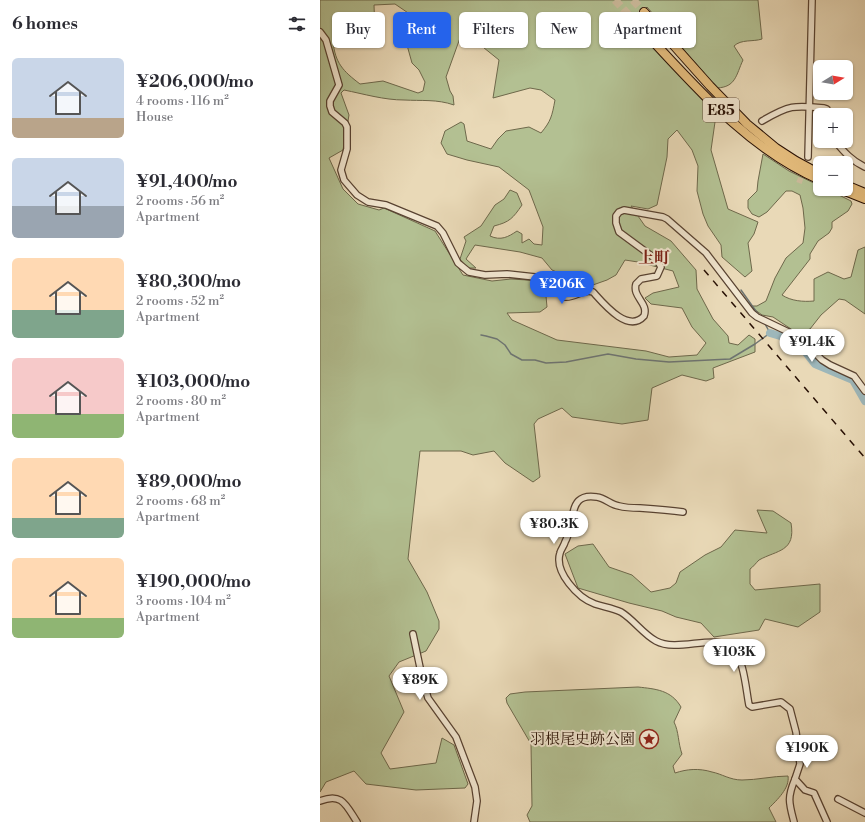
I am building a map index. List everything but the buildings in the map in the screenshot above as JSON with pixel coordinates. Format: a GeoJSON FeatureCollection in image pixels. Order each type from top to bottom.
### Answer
{"type":"FeatureCollection","features":[{"type":"Feature","properties":{"kind":"highway","name":"E85"},"geometry":{"type":"LineString","coordinates":[[660,48],[703,93],[742,130],[773,154],[813,176]]}},
{"type":"Feature","properties":{"kind":"highway","name":"E85"},"geometry":{"type":"LineString","coordinates":[[676,48],[747,124],[776,148],[813,170]]}},
{"type":"Feature","properties":{"kind":"highway"},"geometry":{"type":"LineString","coordinates":[[853,188],[865,192]]}},
{"type":"Feature","properties":{"kind":"highway"},"geometry":{"type":"LineString","coordinates":[[853,194],[865,199]]}},
{"type":"Feature","properties":{"kind":"street"},"geometry":{"type":"LineString","coordinates":[[808,157],[812,0]]}},
{"type":"Feature","properties":{"kind":"street"},"geometry":{"type":"LineString","coordinates":[[320,32],[326,40],[339,87],[330,101],[330,109],[345,123],[347,127],[347,149],[341,170],[344,180],[357,195],[368,202],[386,205],[437,226],[443,233],[458,263],[466,270],[485,275],[507,274],[544,278],[566,297],[572,297],[586,290],[590,291],[593,292],[615,315],[628,321],[638,321],[644,316],[645,309],[644,305],[636,294],[636,284],[641,279],[657,276],[661,267],[657,260],[620,233],[616,224],[616,216],[620,211],[624,210],[665,218],[706,253],[752,313],[757,317],[799,337],[826,363],[854,376],[865,391]]}},
{"type":"Feature","properties":{"kind":"street"},"geometry":{"type":"LineString","coordinates":[[762,121],[786,108],[795,106],[824,108]]}},
{"type":"Feature","properties":{"kind":"street"},"geometry":{"type":"LineString","coordinates":[[840,148],[846,155],[858,164],[865,167]]}},
{"type":"Feature","properties":{"kind":"street"},"geometry":{"type":"LineString","coordinates":[[683,512],[619,506],[596,496],[579,500],[574,507],[570,530],[560,552],[561,570],[563,576],[579,594],[595,604],[622,613],[652,639],[661,644],[692,645],[716,642],[725,643],[736,652],[740,659],[750,705],[752,708],[781,702],[790,709],[796,732],[800,764],[790,792],[789,801],[794,822]]}},
{"type":"Feature","properties":{"kind":"street"},"geometry":{"type":"LineString","coordinates":[[413,634],[425,690],[430,702],[456,737],[475,787],[477,801],[474,822]]}},
{"type":"Feature","properties":{"kind":"street"},"geometry":{"type":"LineString","coordinates":[[795,779],[805,790],[814,793],[827,822]]}},
{"type":"Feature","properties":{"kind":"street"},"geometry":{"type":"LineString","coordinates":[[320,801],[338,797],[345,803],[357,822]]}},
{"type":"Feature","properties":{"kind":"street"},"geometry":{"type":"LineString","coordinates":[[838,799],[865,813]]}},
{"type":"Feature","properties":{"kind":"green space"},"geometry":{"type":"Polygon","coordinates":[[[320,0],[758,0],[762,39],[740,42],[734,46],[743,60],[737,75],[732,83],[717,88],[682,48],[696,48],[696,12],[651,12],[647,7],[643,12],[599,12],[599,48],[656,48],[716,115],[711,150],[728,209],[758,222],[754,234],[748,243],[752,271],[745,277],[722,257],[721,245],[708,226],[703,214],[697,191],[698,166],[692,150],[677,130],[668,139],[667,157],[657,205],[648,209],[631,206],[645,226],[671,241],[696,270],[697,289],[713,319],[728,336],[729,343],[738,345],[749,335],[755,339],[755,352],[713,368],[714,378],[706,381],[682,375],[652,388],[648,420],[622,424],[572,417],[562,408],[538,419],[534,424],[540,477],[533,482],[505,463],[494,451],[473,455],[461,451],[420,451],[408,559],[427,592],[439,621],[439,629],[426,651],[399,662],[389,676],[404,712],[381,753],[390,769],[436,763],[442,738],[454,745],[468,784],[465,788],[416,790],[366,784],[354,771],[326,782],[320,792],[320,0]],[[395,4],[374,5],[374,12],[332,12],[332,48],[334,48],[341,66],[360,84],[383,81],[418,93],[423,91],[425,82],[419,70],[412,63],[408,48],[451,48],[451,12],[407,12],[395,4]],[[459,12],[459,41],[446,77],[453,96],[454,105],[435,101],[396,100],[344,90],[341,93],[349,115],[343,150],[329,158],[343,189],[358,204],[379,210],[384,208],[435,231],[463,275],[492,281],[511,279],[543,281],[545,285],[547,307],[540,312],[507,313],[512,320],[557,340],[646,351],[669,357],[697,355],[706,343],[692,327],[682,308],[651,304],[645,298],[653,293],[679,287],[673,271],[625,260],[616,275],[590,286],[552,270],[542,258],[520,252],[475,245],[466,259],[476,268],[467,268],[460,259],[466,241],[464,237],[481,226],[495,205],[504,199],[510,190],[517,193],[522,205],[511,219],[494,226],[490,236],[504,238],[517,231],[522,234],[522,243],[529,239],[534,244],[542,245],[543,227],[529,190],[499,167],[447,154],[441,143],[445,131],[461,122],[464,124],[467,141],[491,149],[506,131],[529,127],[541,133],[547,125],[551,118],[555,100],[541,90],[530,88],[493,98],[499,60],[484,48],[528,48],[528,12],[459,12]]]}},
{"type":"Feature","properties":{"kind":"green space"},"geometry":{"type":"Polygon","coordinates":[[[763,154],[789,171],[813,183],[813,196],[841,196],[851,201],[852,204],[848,211],[832,222],[832,228],[829,233],[818,241],[810,254],[810,259],[782,295],[797,301],[814,301],[814,279],[828,272],[844,279],[851,277],[858,250],[865,247],[865,314],[845,300],[839,299],[821,315],[810,329],[797,333],[773,317],[762,315],[750,306],[757,306],[766,301],[775,278],[786,258],[803,243],[805,228],[800,195],[792,191],[786,191],[767,212],[759,217],[752,214],[748,208],[748,200],[757,191],[763,154]]]}},
{"type":"Feature","properties":{"kind":"green space"},"geometry":{"type":"Polygon","coordinates":[[[757,510],[773,511],[791,523],[792,533],[791,540],[784,549],[759,560],[750,569],[750,584],[755,590],[820,584],[820,612],[798,627],[765,619],[759,630],[714,637],[701,623],[578,588],[565,554],[578,546],[593,544],[609,567],[632,575],[651,592],[670,588],[676,583],[680,572],[705,555],[721,547],[735,530],[767,533],[757,510]]]}},
{"type":"Feature","properties":{"kind":"green space"},"geometry":{"type":"Polygon","coordinates":[[[638,687],[662,691],[673,697],[681,707],[674,722],[682,754],[673,766],[675,773],[689,770],[702,770],[742,780],[788,776],[785,789],[779,798],[769,808],[776,822],[530,822],[527,815],[532,806],[531,744],[507,703],[506,698],[510,694],[525,692],[638,687]]]}},
{"type":"Feature","properties":{"kind":"waterway"},"geometry":{"type":"LineString","coordinates":[[741,290],[758,314]]}},
{"type":"Feature","properties":{"kind":"waterway"},"geometry":{"type":"LineString","coordinates":[[481,335],[497,339],[505,345],[511,354],[522,360],[535,360],[546,363],[566,362],[608,354],[636,359],[669,362],[730,359],[770,333],[764,322]]}},
{"type":"Feature","properties":{"kind":"waterway"},"geometry":{"type":"LineString","coordinates":[[770,333],[797,341],[815,364],[853,380],[865,401]]}},
{"type":"Feature","properties":{"kind":"tunnel"},"geometry":{"type":"LineString","coordinates":[[615,0],[626,12]]}},
{"type":"Feature","properties":{"kind":"tunnel"},"geometry":{"type":"LineString","coordinates":[[633,0],[644,12]]}},
{"type":"Feature","properties":{"kind":"tunnel"},"geometry":{"type":"LineString","coordinates":[[799,183],[808,157]]}},
{"type":"Feature","properties":{"kind":"railway"},"geometry":{"type":"LineString","coordinates":[[704,270],[865,458]]}},
{"type":"Feature","properties":{"kind":"place","name":"羽根尾史跡公園"},"geometry":{"type":"Point","coordinates":[649,739]}},
{"type":"Feature","properties":{"kind":"district","name":"上町"},"geometry":{"type":"Point","coordinates":[654,257]}}]}
